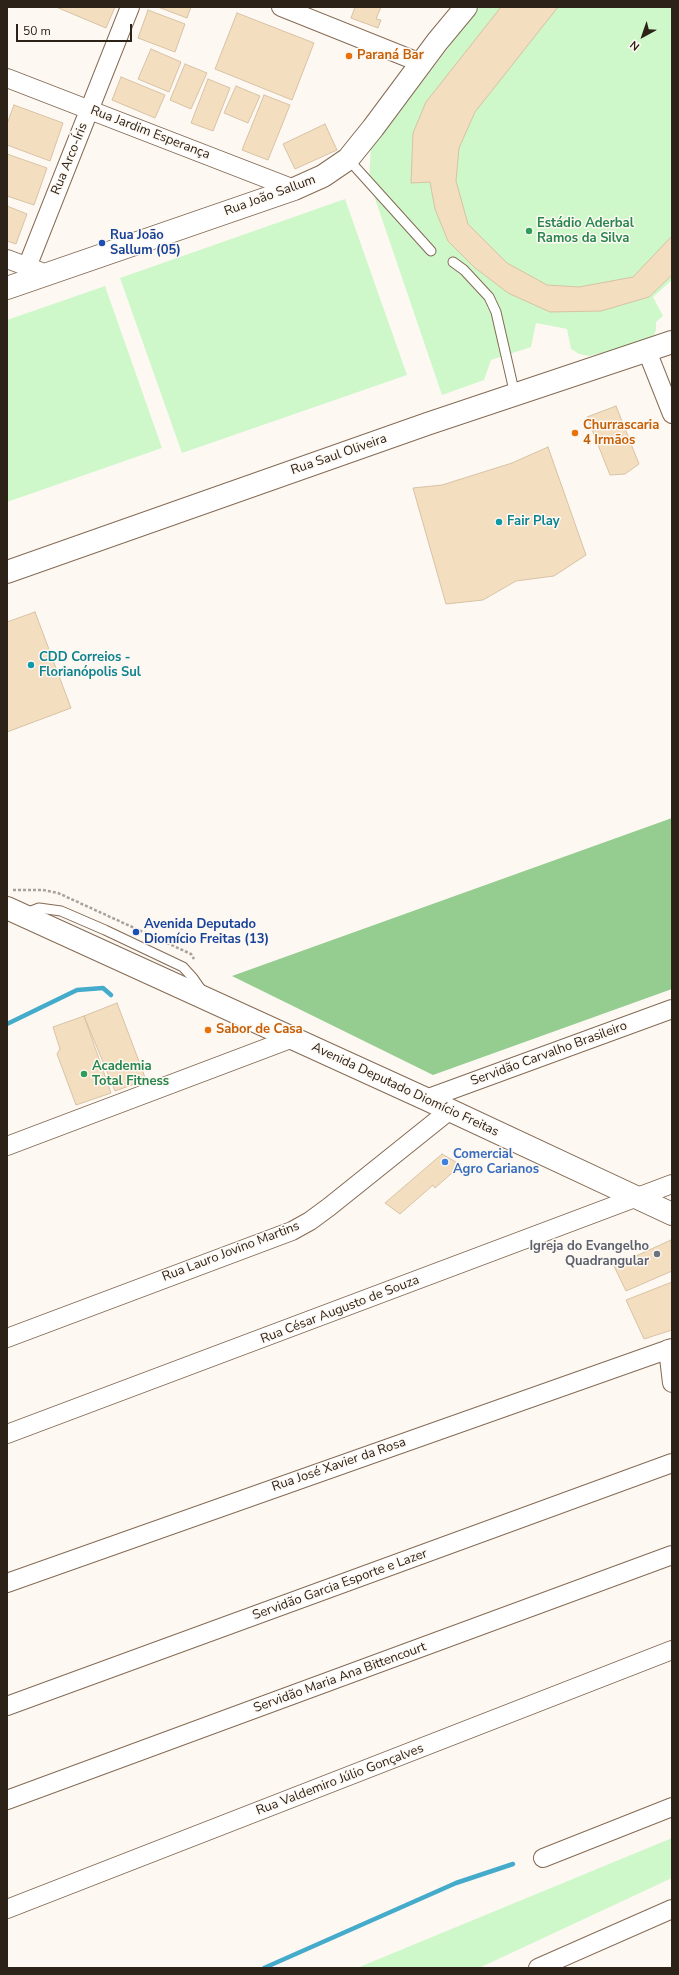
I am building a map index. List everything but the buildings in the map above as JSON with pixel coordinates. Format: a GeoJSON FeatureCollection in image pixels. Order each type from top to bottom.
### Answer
{"type":"FeatureCollection","features":[{"type":"Feature","properties":{"kind":"street","name":"Rua Arco-Íris"},"geometry":{"type":"LineString","coordinates":[[36,270],[89,110],[130,7]]}},
{"type":"Feature","properties":{"kind":"street"},"geometry":{"type":"LineString","coordinates":[[281,7],[421,63]]}},
{"type":"Feature","properties":{"kind":"street","name":"Rua João Sallum"},"geometry":{"type":"LineString","coordinates":[[7,288],[36,270],[294,189],[323,176],[348,159],[421,63],[466,7]]}},
{"type":"Feature","properties":{"kind":"street","name":"Rua Jardim Esperança"},"geometry":{"type":"LineString","coordinates":[[7,78],[294,189]]}},
{"type":"Feature","properties":{"kind":"street"},"geometry":{"type":"LineString","coordinates":[[7,259],[36,270]]}},
{"type":"Feature","properties":{"kind":"street","name":"Rua Saul Oliveira"},"geometry":{"type":"LineString","coordinates":[[7,572],[515,395],[647,352],[672,342]]}},
{"type":"Feature","properties":{"kind":"street"},"geometry":{"type":"LineString","coordinates":[[647,352],[672,414]]}},
{"type":"Feature","properties":{"kind":"street","name":"Avenida Deputado Diomício Freitas"},"geometry":{"type":"LineString","coordinates":[[15,911],[450,1110],[672,1214]]}},
{"type":"Feature","properties":{"kind":"street","name":"Servidão Carvalho Brasileiro"},"geometry":{"type":"LineString","coordinates":[[426,1099],[672,1009]]}},
{"type":"Feature","properties":{"kind":"street"},"geometry":{"type":"LineString","coordinates":[[7,1146],[293,1038]]}},
{"type":"Feature","properties":{"kind":"street","name":"Rua Lauro Jovino Martins"},"geometry":{"type":"LineString","coordinates":[[7,1338],[292,1231],[310,1221],[450,1110]]}},
{"type":"Feature","properties":{"kind":"street","name":"Rua César Augusto de Souza"},"geometry":{"type":"LineString","coordinates":[[7,1434],[672,1184]]}},
{"type":"Feature","properties":{"kind":"street"},"geometry":{"type":"LineString","coordinates":[[670,1348],[672,1384]]}},
{"type":"Feature","properties":{"kind":"street","name":"Rua José Xavier da Rosa"},"geometry":{"type":"LineString","coordinates":[[7,1583],[670,1348]]}},
{"type":"Feature","properties":{"kind":"street","name":"Servidão Garcia Esporte e Lazer"},"geometry":{"type":"LineString","coordinates":[[7,1706],[672,1463]]}},
{"type":"Feature","properties":{"kind":"street","name":"Servidão Maria Ana Bittencourt"},"geometry":{"type":"LineString","coordinates":[[7,1800],[672,1555]]}},
{"type":"Feature","properties":{"kind":"street","name":"Rua Valdemiro Júlio Gonçalves"},"geometry":{"type":"LineString","coordinates":[[7,1909],[672,1650]]}},
{"type":"Feature","properties":{"kind":"street"},"geometry":{"type":"LineString","coordinates":[[542,1858],[672,1807]]}},
{"type":"Feature","properties":{"kind":"street"},"geometry":{"type":"LineString","coordinates":[[538,1968],[672,1909]]}},
{"type":"Feature","properties":{"kind":"lane"},"geometry":{"type":"LineString","coordinates":[[348,159],[431,250]]}},
{"type":"Feature","properties":{"kind":"lane"},"geometry":{"type":"LineString","coordinates":[[453,262],[464,270],[489,296],[496,312],[515,395]]}},
{"type":"Feature","properties":{"kind":"green space","name":"Estádio Aderbal Ramos da Silva"},"geometry":{"type":"Polygon","coordinates":[[[479,7],[672,7],[672,280],[653,297],[663,316],[656,322],[656,330],[652,340],[589,356],[579,354],[571,349],[567,329],[536,323],[531,347],[491,360],[484,380],[442,395],[369,181],[371,145],[393,121],[479,7]]]}},
{"type":"Feature","properties":{"kind":"green space"},"geometry":{"type":"Polygon","coordinates":[[[345,199],[407,375],[182,453],[120,278],[345,199]]]}},
{"type":"Feature","properties":{"kind":"green space"},"geometry":{"type":"Polygon","coordinates":[[[105,286],[162,448],[7,502],[7,320],[105,286]]]}},
{"type":"Feature","properties":{"kind":"green space"},"geometry":{"type":"Polygon","coordinates":[[[672,818],[672,989],[433,1075],[232,976],[672,818]]]}},
{"type":"Feature","properties":{"kind":"green space"},"geometry":{"type":"Polygon","coordinates":[[[672,1838],[672,1878],[479,1968],[357,1968],[672,1838]]]}},
{"type":"Feature","properties":{"kind":"waterway"},"geometry":{"type":"LineString","coordinates":[[7,1024],[77,990],[103,988],[111,995]]}},
{"type":"Feature","properties":{"kind":"waterway"},"geometry":{"type":"LineString","coordinates":[[264,1968],[456,1883],[513,1864]]}},
{"type":"Feature","properties":{"kind":"place","name":"Paraná Bar"},"geometry":{"type":"Point","coordinates":[349,56]}},
{"type":"Feature","properties":{"kind":"place","name":"Estádio Aderbal Ramos da Silva"},"geometry":{"type":"Point","coordinates":[529,231]}},
{"type":"Feature","properties":{"kind":"place","name":"Rua João Sallum (05)"},"geometry":{"type":"Point","coordinates":[102,243]}},
{"type":"Feature","properties":{"kind":"place","name":"Churrascaria 4 Irmãos"},"geometry":{"type":"Point","coordinates":[575,433]}},
{"type":"Feature","properties":{"kind":"place","name":"Fair Play"},"geometry":{"type":"Point","coordinates":[499,522]}},
{"type":"Feature","properties":{"kind":"place","name":"CDD Correios - Florianópolis Sul"},"geometry":{"type":"Point","coordinates":[31,665]}},
{"type":"Feature","properties":{"kind":"place","name":"Avenida Deputado Diomício Freitas (13)"},"geometry":{"type":"Point","coordinates":[136,932]}},
{"type":"Feature","properties":{"kind":"place","name":"Sabor de Casa"},"geometry":{"type":"Point","coordinates":[208,1030]}},
{"type":"Feature","properties":{"kind":"place","name":"Academia Total Fitness"},"geometry":{"type":"Point","coordinates":[84,1074]}},
{"type":"Feature","properties":{"kind":"place","name":"Comercial Agro Carianos"},"geometry":{"type":"Point","coordinates":[445,1162]}},
{"type":"Feature","properties":{"kind":"place","name":"Igreja do Evangelho Quadrangular"},"geometry":{"type":"Point","coordinates":[657,1254]}}]}
